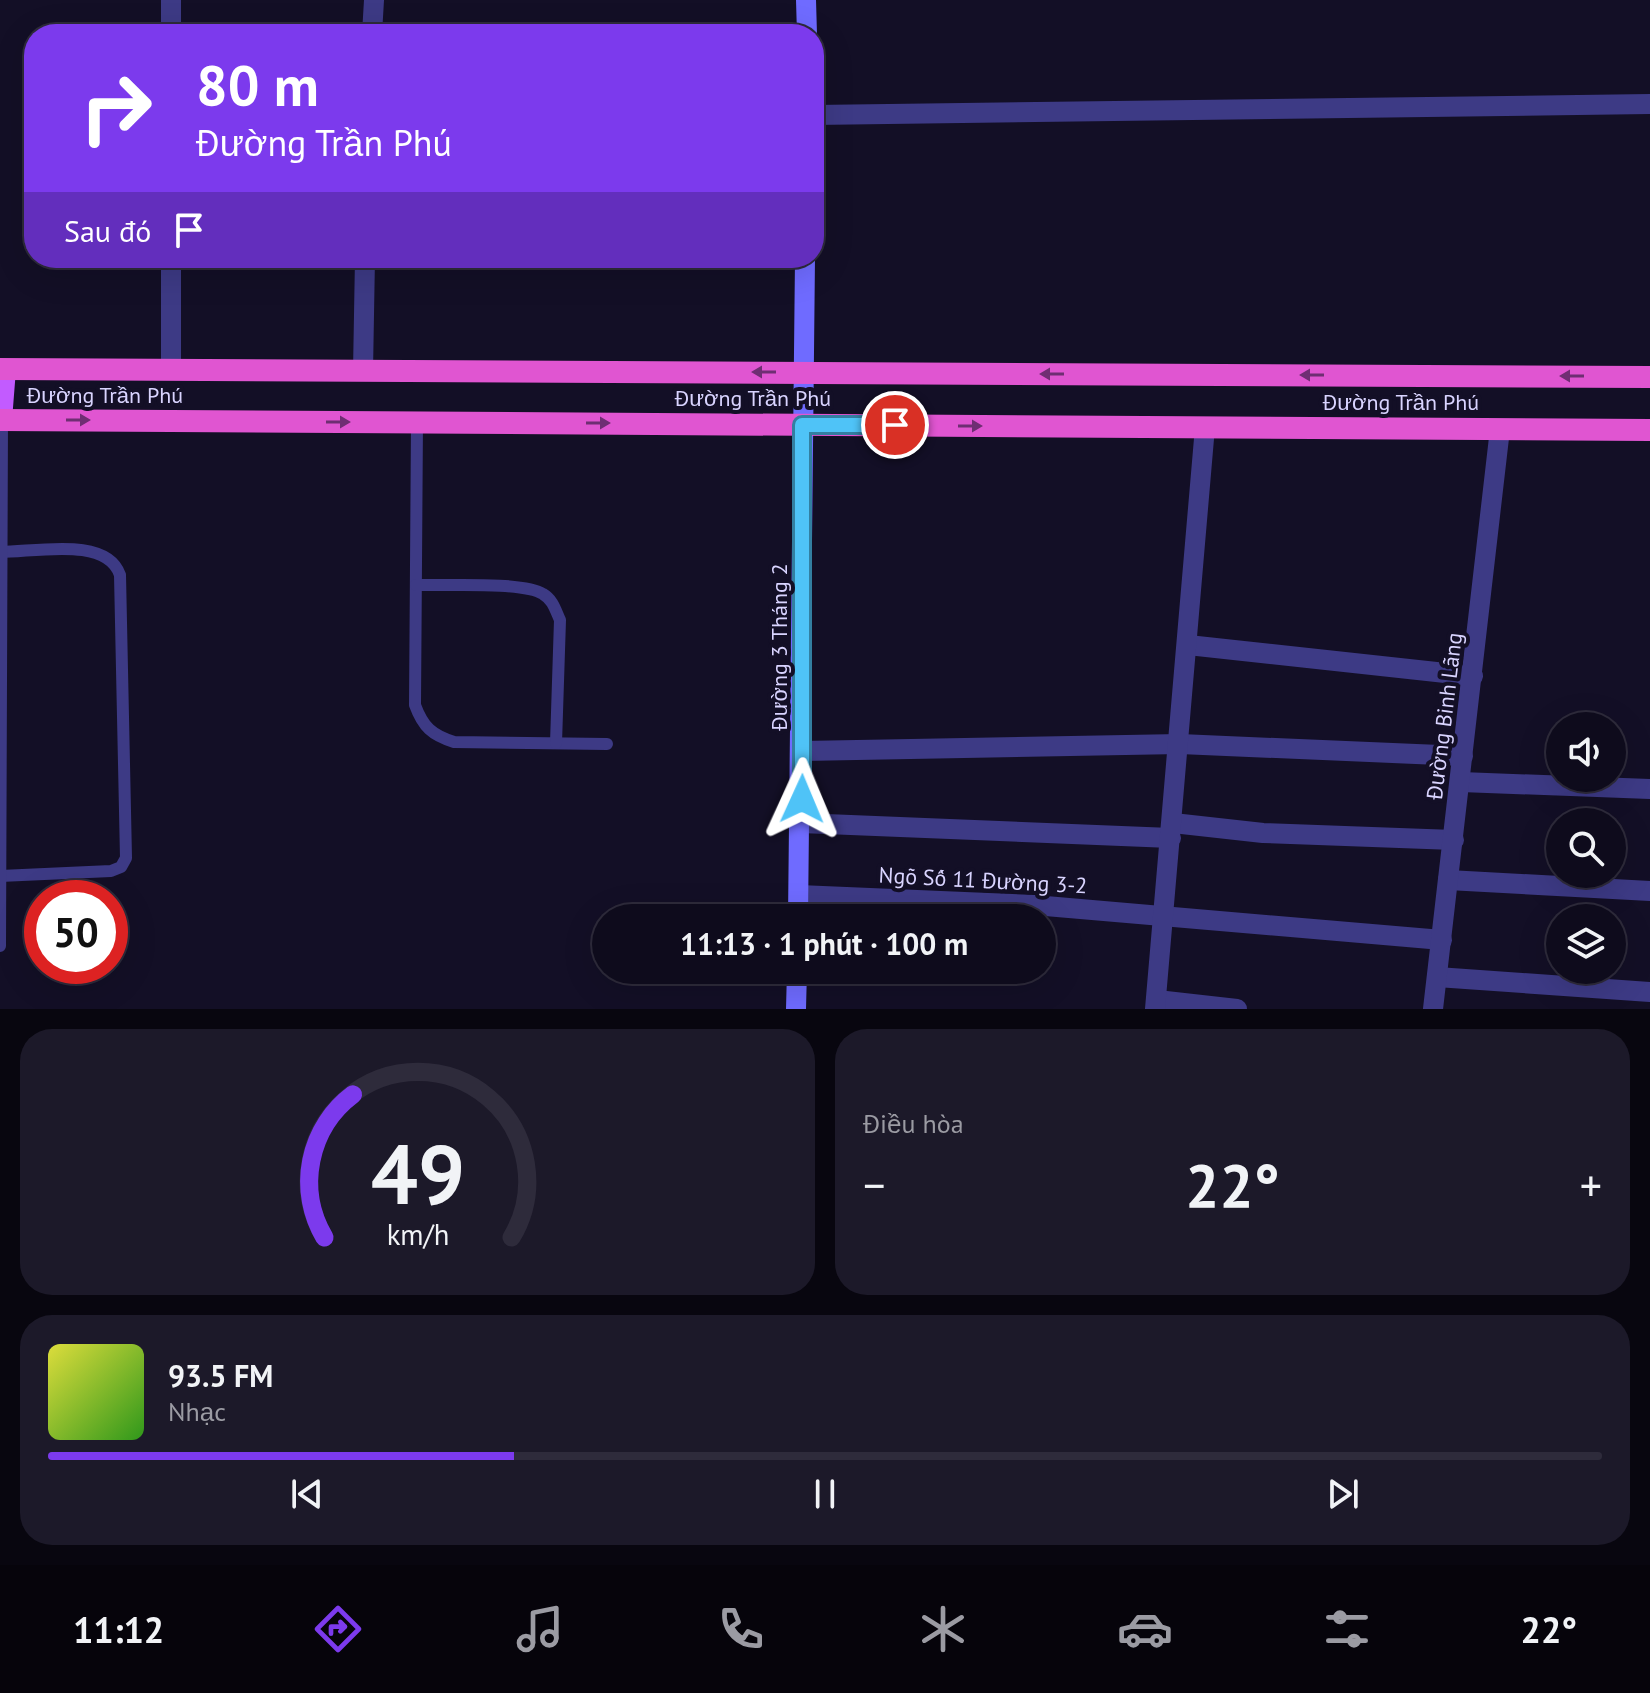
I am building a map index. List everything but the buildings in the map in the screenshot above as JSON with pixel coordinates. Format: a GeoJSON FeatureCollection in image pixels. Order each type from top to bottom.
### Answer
{"type":"FeatureCollection","features":[{"type":"Feature","properties":{"kind":"highway","name":"Đường Trần Phú"},"geometry":{"type":"LineString","coordinates":[[3,369],[1650,377]]}},
{"type":"Feature","properties":{"kind":"highway","name":"Đường Trần Phú"},"geometry":{"type":"LineString","coordinates":[[1,420],[1650,430]]}},
{"type":"Feature","properties":{"kind":"main road"},"geometry":{"type":"LineString","coordinates":[[806,0],[807,24]]}},
{"type":"Feature","properties":{"kind":"main road","name":"Đường 3 Tháng 2"},"geometry":{"type":"LineString","coordinates":[[799,904],[803,751],[805,268]]}},
{"type":"Feature","properties":{"kind":"main road"},"geometry":{"type":"LineString","coordinates":[[1,420],[3,369]]}},
{"type":"Feature","properties":{"kind":"main road"},"geometry":{"type":"LineString","coordinates":[[796,1009],[797,984]]}},
{"type":"Feature","properties":{"kind":"street"},"geometry":{"type":"LineString","coordinates":[[171,0],[171,24]]}},
{"type":"Feature","properties":{"kind":"street"},"geometry":{"type":"LineString","coordinates":[[373,24],[374,0]]}},
{"type":"Feature","properties":{"kind":"street"},"geometry":{"type":"LineString","coordinates":[[824,115],[1650,104]]}},
{"type":"Feature","properties":{"kind":"street"},"geometry":{"type":"LineString","coordinates":[[171,268],[171,369]]}},
{"type":"Feature","properties":{"kind":"street"},"geometry":{"type":"LineString","coordinates":[[363,371],[365,268]]}},
{"type":"Feature","properties":{"kind":"street"},"geometry":{"type":"LineString","coordinates":[[1205,427],[1156,1005],[1237,1009]]}},
{"type":"Feature","properties":{"kind":"street","name":"Đường Binh Lãng"},"geometry":{"type":"LineString","coordinates":[[1433,1009],[1500,429]]}},
{"type":"Feature","properties":{"kind":"street"},"geometry":{"type":"LineString","coordinates":[[1188,645],[1473,676]]}},
{"type":"Feature","properties":{"kind":"street"},"geometry":{"type":"LineString","coordinates":[[803,751],[1180,744],[1463,756]]}},
{"type":"Feature","properties":{"kind":"street"},"geometry":{"type":"LineString","coordinates":[[1461,782],[1650,789]]}},
{"type":"Feature","properties":{"kind":"street"},"geometry":{"type":"LineString","coordinates":[[801,823],[1454,840]]}},
{"type":"Feature","properties":{"kind":"street"},"geometry":{"type":"LineString","coordinates":[[1448,880],[1650,891]]}},
{"type":"Feature","properties":{"kind":"street","name":"Ngõ Số 11 Đường 3-2"},"geometry":{"type":"LineString","coordinates":[[799,895],[1164,915],[1442,940]]}},
{"type":"Feature","properties":{"kind":"street"},"geometry":{"type":"LineString","coordinates":[[1437,977],[1650,992]]}},
{"type":"Feature","properties":{"kind":"lane"},"geometry":{"type":"LineString","coordinates":[[0,946],[1,420]]}},
{"type":"Feature","properties":{"kind":"lane"},"geometry":{"type":"LineString","coordinates":[[417,422],[415,705],[422,723],[434,736],[454,742],[607,744]]}},
{"type":"Feature","properties":{"kind":"lane"},"geometry":{"type":"LineString","coordinates":[[0,876],[111,871],[121,867],[126,858],[120,575],[115,562],[104,554],[81,551],[1,552]]}},
{"type":"Feature","properties":{"kind":"lane"},"geometry":{"type":"LineString","coordinates":[[416,585],[522,588],[541,592],[553,602],[560,620],[556,743]]}},
{"type":"Feature","properties":{"kind":"route"},"geometry":{"type":"LineString","coordinates":[[802,799],[802,425],[895,425]]}}]}
